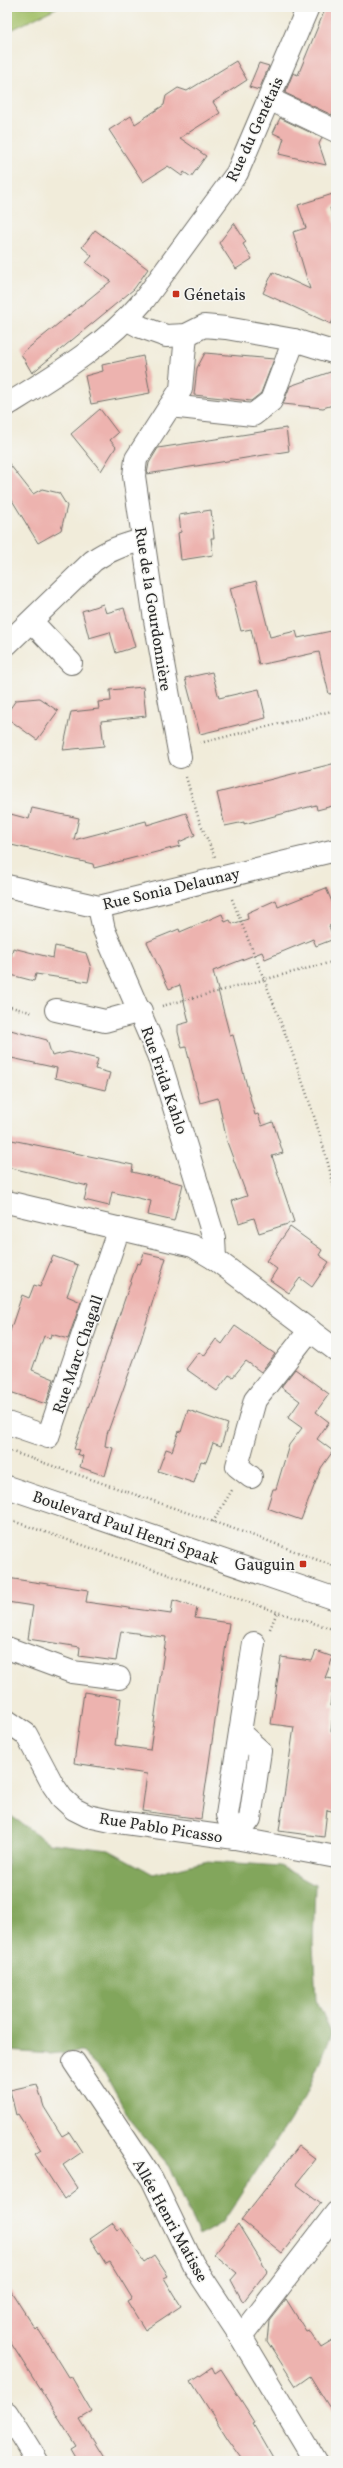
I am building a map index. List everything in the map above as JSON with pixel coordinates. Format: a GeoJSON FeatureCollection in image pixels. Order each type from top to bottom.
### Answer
{"type":"FeatureCollection","features":[{"type":"Feature","properties":{"kind":"street","name":"Rue du Genétais"},"geometry":{"type":"LineString","coordinates":[[7,405],[72,365],[128,320],[237,174],[308,7]]}},
{"type":"Feature","properties":{"kind":"street"},"geometry":{"type":"LineString","coordinates":[[269,99],[336,131]]}},
{"type":"Feature","properties":{"kind":"street"},"geometry":{"type":"LineString","coordinates":[[128,320],[141,327],[166,336],[186,335],[204,326],[226,328],[294,340],[336,353]]}},
{"type":"Feature","properties":{"kind":"street"},"geometry":{"type":"LineString","coordinates":[[186,335],[181,389],[170,406],[253,415],[271,401],[294,340]]}},
{"type":"Feature","properties":{"kind":"street","name":"Rue de la Gourdonnière"},"geometry":{"type":"LineString","coordinates":[[170,406],[136,459],[134,476],[142,540],[179,753]]}},
{"type":"Feature","properties":{"kind":"street"},"geometry":{"type":"LineString","coordinates":[[7,644],[32,622],[93,561],[104,553],[123,545],[142,540]]}},
{"type":"Feature","properties":{"kind":"street"},"geometry":{"type":"LineString","coordinates":[[32,622],[71,663]]}},
{"type":"Feature","properties":{"kind":"street","name":"Rue Sonia Delaunay"},"geometry":{"type":"LineString","coordinates":[[7,886],[99,907],[222,876],[336,850]]}},
{"type":"Feature","properties":{"kind":"street","name":"Rue Frida Kahlo"},"geometry":{"type":"LineString","coordinates":[[99,907],[104,930],[141,1011],[158,1054],[214,1238],[215,1259]]}},
{"type":"Feature","properties":{"kind":"street"},"geometry":{"type":"LineString","coordinates":[[56,1010],[105,1021],[141,1011]]}},
{"type":"Feature","properties":{"kind":"street"},"geometry":{"type":"LineString","coordinates":[[7,1202],[193,1246],[215,1259],[336,1350]]}},
{"type":"Feature","properties":{"kind":"street","name":"Rue Marc Chagall"},"geometry":{"type":"LineString","coordinates":[[7,1423],[48,1437],[119,1228]]}},
{"type":"Feature","properties":{"kind":"street"},"geometry":{"type":"LineString","coordinates":[[247,1474],[237,1466],[255,1400],[310,1330]]}},
{"type":"Feature","properties":{"kind":"street","name":"Boulevard Paul Henri Spaak"},"geometry":{"type":"LineString","coordinates":[[7,1487],[336,1599]]}},
{"type":"Feature","properties":{"kind":"street"},"geometry":{"type":"LineString","coordinates":[[235,1838],[250,1819],[260,1751],[240,1733],[254,1643]]}},
{"type":"Feature","properties":{"kind":"street"},"geometry":{"type":"LineString","coordinates":[[7,1648],[72,1672],[119,1678]]}},
{"type":"Feature","properties":{"kind":"street","name":"Rue Pablo Picasso"},"geometry":{"type":"LineString","coordinates":[[7,1721],[26,1734],[52,1785],[74,1809],[88,1816],[111,1821],[235,1838],[336,1857]]}},
{"type":"Feature","properties":{"kind":"street","name":"Allée Henri Matisse"},"geometry":{"type":"LineString","coordinates":[[74,2062],[152,2179],[193,2264],[241,2337],[315,2461]]}},
{"type":"Feature","properties":{"kind":"street"},"geometry":{"type":"LineString","coordinates":[[241,2337],[336,2213]]}},
{"type":"Feature","properties":{"kind":"street"},"geometry":{"type":"LineString","coordinates":[[7,2413],[37,2461]]}},
{"type":"Feature","properties":{"kind":"path"},"geometry":{"type":"LineString","coordinates":[[336,710],[179,753],[199,820],[265,981],[320,1138],[336,1193]]}},
{"type":"Feature","properties":{"kind":"path"},"geometry":{"type":"LineString","coordinates":[[141,1011],[265,981],[336,961]]}},
{"type":"Feature","properties":{"kind":"path"},"geometry":{"type":"LineString","coordinates":[[7,1450],[336,1567]]}},
{"type":"Feature","properties":{"kind":"path"},"geometry":{"type":"LineString","coordinates":[[213,1522],[247,1474]]}},
{"type":"Feature","properties":{"kind":"path"},"geometry":{"type":"LineString","coordinates":[[7,1519],[277,1612],[336,1630]]}},
{"type":"Feature","properties":{"kind":"green space"},"geometry":{"type":"Polygon","coordinates":[[[7,7],[58,7],[7,32],[7,7]]]}},
{"type":"Feature","properties":{"kind":"green space"},"geometry":{"type":"Polygon","coordinates":[[[7,1813],[49,1843],[109,1850],[153,1874],[208,1861],[280,1866],[315,1885],[313,1944],[316,1999],[332,2034],[304,2099],[223,2222],[199,2236],[169,2167],[132,2123],[105,2074],[81,2051],[50,2054],[7,2051],[7,1813]]]}},
{"type":"Feature","properties":{"kind":"building"},"geometry":{"type":"Polygon","coordinates":[[[326,7],[336,7],[336,107],[332,115],[285,93],[293,73],[298,75],[326,7]]]}},
{"type":"Feature","properties":{"kind":"building"},"geometry":{"type":"Polygon","coordinates":[[[236,61],[247,80],[213,102],[220,113],[180,138],[206,156],[191,177],[184,172],[182,176],[168,166],[143,182],[109,130],[131,116],[135,124],[164,105],[166,96],[178,88],[187,91],[236,61]]]}},
{"type":"Feature","properties":{"kind":"building"},"geometry":{"type":"Polygon","coordinates":[[[259,63],[269,66],[259,90],[249,87],[259,63]]]}},
{"type":"Feature","properties":{"kind":"building"},"geometry":{"type":"Polygon","coordinates":[[[280,118],[322,138],[319,144],[326,165],[279,154],[284,138],[273,133],[280,118]]]}},
{"type":"Feature","properties":{"kind":"building"},"geometry":{"type":"Polygon","coordinates":[[[336,193],[336,204],[330,208],[336,227],[336,314],[331,324],[263,293],[273,272],[310,289],[293,232],[306,228],[298,205],[336,193]]]}},
{"type":"Feature","properties":{"kind":"building"},"geometry":{"type":"Polygon","coordinates":[[[234,223],[246,242],[243,244],[252,259],[236,269],[219,243],[234,223]]]}},
{"type":"Feature","properties":{"kind":"building"},"geometry":{"type":"Polygon","coordinates":[[[95,230],[148,269],[134,289],[32,373],[21,354],[111,281],[86,263],[92,256],[82,247],[95,230]]]}},
{"type":"Feature","properties":{"kind":"building"},"geometry":{"type":"Polygon","coordinates":[[[205,353],[274,359],[261,393],[251,401],[194,395],[197,368],[205,353]]]}},
{"type":"Feature","properties":{"kind":"building"},"geometry":{"type":"Polygon","coordinates":[[[143,356],[150,393],[91,404],[85,376],[103,371],[102,365],[143,356]]]}},
{"type":"Feature","properties":{"kind":"building"},"geometry":{"type":"Polygon","coordinates":[[[336,370],[336,404],[323,408],[283,404],[290,386],[336,370]]]}},
{"type":"Feature","properties":{"kind":"building"},"geometry":{"type":"Polygon","coordinates":[[[100,409],[118,433],[110,440],[116,447],[101,471],[71,434],[100,409]]]}},
{"type":"Feature","properties":{"kind":"building"},"geometry":{"type":"Polygon","coordinates":[[[286,428],[289,451],[147,474],[149,463],[158,448],[286,428]]]}},
{"type":"Feature","properties":{"kind":"building"},"geometry":{"type":"Polygon","coordinates":[[[7,461],[33,494],[42,489],[59,493],[67,506],[61,530],[38,543],[7,492],[7,461]]]}},
{"type":"Feature","properties":{"kind":"building"},"geometry":{"type":"Polygon","coordinates":[[[211,510],[214,538],[211,538],[213,555],[181,560],[178,533],[181,532],[179,515],[211,510]]]}},
{"type":"Feature","properties":{"kind":"building"},"geometry":{"type":"Polygon","coordinates":[[[256,581],[270,637],[296,631],[298,638],[336,630],[336,693],[329,694],[319,652],[259,665],[251,629],[241,631],[230,588],[256,581]]]}},
{"type":"Feature","properties":{"kind":"building"},"geometry":{"type":"Polygon","coordinates":[[[103,604],[106,613],[124,608],[135,647],[116,653],[110,632],[89,638],[82,611],[103,604]]]}},
{"type":"Feature","properties":{"kind":"building"},"geometry":{"type":"Polygon","coordinates":[[[212,672],[219,698],[259,689],[266,718],[200,734],[185,678],[212,672]]]}},
{"type":"Feature","properties":{"kind":"building"},"geometry":{"type":"Polygon","coordinates":[[[143,687],[146,716],[101,721],[104,746],[63,750],[71,712],[99,709],[98,702],[111,701],[110,690],[143,687]]]}},
{"type":"Feature","properties":{"kind":"building"},"geometry":{"type":"Polygon","coordinates":[[[39,698],[58,711],[37,740],[7,718],[7,713],[16,700],[39,698]]]}},
{"type":"Feature","properties":{"kind":"building"},"geometry":{"type":"Polygon","coordinates":[[[336,763],[336,805],[317,810],[316,805],[244,824],[244,822],[225,826],[217,793],[336,763]]]}},
{"type":"Feature","properties":{"kind":"building"},"geometry":{"type":"Polygon","coordinates":[[[32,808],[79,818],[74,840],[146,821],[147,825],[186,813],[195,835],[179,842],[180,846],[94,868],[93,864],[7,844],[7,813],[29,819],[32,808]]]}},
{"type":"Feature","properties":{"kind":"building"},"geometry":{"type":"Polygon","coordinates":[[[326,888],[336,911],[336,923],[329,926],[334,939],[316,946],[313,939],[265,959],[262,952],[213,971],[230,1036],[233,1035],[255,1115],[258,1114],[262,1126],[273,1122],[283,1153],[272,1156],[294,1222],[259,1233],[254,1218],[239,1223],[232,1201],[247,1196],[227,1142],[218,1098],[200,1103],[186,1047],[182,1048],[178,1025],[189,1022],[180,985],[169,989],[147,942],[179,929],[180,932],[222,914],[225,922],[230,920],[232,924],[248,919],[247,913],[276,900],[278,907],[326,888]]]}},
{"type":"Feature","properties":{"kind":"building"},"geometry":{"type":"Polygon","coordinates":[[[55,946],[86,953],[91,968],[88,982],[36,974],[34,981],[7,974],[7,955],[11,956],[13,948],[53,958],[55,946]]]}},
{"type":"Feature","properties":{"kind":"building"},"geometry":{"type":"Polygon","coordinates":[[[7,1029],[47,1040],[52,1056],[69,1052],[98,1059],[95,1069],[110,1073],[105,1090],[55,1078],[57,1068],[7,1057],[7,1029]]]}},
{"type":"Feature","properties":{"kind":"building"},"geometry":{"type":"Polygon","coordinates":[[[7,1139],[133,1165],[132,1172],[183,1184],[174,1221],[148,1215],[151,1201],[112,1192],[109,1206],[84,1200],[88,1186],[7,1167],[7,1139]]]}},
{"type":"Feature","properties":{"kind":"building"},"geometry":{"type":"Polygon","coordinates":[[[290,1227],[322,1250],[319,1255],[329,1262],[312,1287],[300,1278],[289,1293],[270,1280],[277,1269],[266,1261],[290,1227]]]}},
{"type":"Feature","properties":{"kind":"building"},"geometry":{"type":"Polygon","coordinates":[[[144,1253],[166,1258],[140,1343],[107,1434],[105,1446],[113,1448],[105,1476],[80,1467],[83,1456],[77,1454],[79,1450],[74,1449],[137,1263],[140,1264],[144,1253]]]}},
{"type":"Feature","properties":{"kind":"building"},"geometry":{"type":"Polygon","coordinates":[[[53,1256],[78,1265],[67,1296],[81,1302],[68,1339],[51,1334],[50,1338],[44,1336],[32,1370],[54,1379],[46,1404],[7,1391],[7,1340],[22,1295],[29,1298],[34,1285],[40,1287],[53,1256]]]}},
{"type":"Feature","properties":{"kind":"building"},"geometry":{"type":"Polygon","coordinates":[[[235,1326],[275,1354],[261,1372],[246,1361],[233,1377],[229,1375],[217,1391],[186,1369],[199,1352],[204,1356],[216,1339],[222,1344],[235,1326]]]}},
{"type":"Feature","properties":{"kind":"building"},"geometry":{"type":"Polygon","coordinates":[[[295,1369],[329,1394],[316,1412],[329,1422],[317,1439],[333,1451],[321,1468],[301,1520],[267,1508],[273,1489],[276,1489],[289,1445],[302,1428],[288,1418],[300,1401],[281,1387],[295,1369]]]}},
{"type":"Feature","properties":{"kind":"building"},"geometry":{"type":"Polygon","coordinates":[[[188,1410],[228,1424],[221,1446],[213,1443],[206,1462],[201,1461],[194,1483],[158,1471],[166,1449],[172,1451],[179,1431],[181,1432],[188,1410]]]}},
{"type":"Feature","properties":{"kind":"building"},"geometry":{"type":"Polygon","coordinates":[[[7,1578],[88,1590],[86,1602],[171,1614],[173,1600],[197,1608],[195,1618],[229,1623],[201,1819],[142,1811],[147,1774],[74,1763],[84,1692],[121,1698],[115,1745],[150,1750],[166,1637],[121,1631],[116,1661],[79,1656],[80,1647],[28,1639],[33,1606],[7,1602],[7,1578]]]}},
{"type":"Feature","properties":{"kind":"building"},"geometry":{"type":"Polygon","coordinates":[[[316,1651],[333,1657],[325,1678],[334,1679],[330,1706],[334,1706],[331,1732],[336,1733],[336,1812],[327,1810],[324,1837],[279,1831],[294,1727],[271,1724],[281,1657],[312,1661],[316,1651]]]}},
{"type":"Feature","properties":{"kind":"building"},"geometry":{"type":"Polygon","coordinates":[[[37,2084],[44,2107],[62,2136],[69,2132],[82,2152],[63,2165],[78,2188],[64,2199],[35,2154],[41,2150],[18,2114],[16,2115],[10,2090],[37,2084]]]}},
{"type":"Feature","properties":{"kind":"building"},"geometry":{"type":"Polygon","coordinates":[[[299,2146],[316,2159],[296,2184],[321,2203],[282,2253],[241,2220],[299,2146]]]}},
{"type":"Feature","properties":{"kind":"building"},"geometry":{"type":"Polygon","coordinates":[[[113,2223],[118,2230],[121,2228],[144,2262],[154,2255],[168,2276],[164,2278],[181,2306],[145,2330],[127,2301],[132,2298],[110,2262],[106,2264],[90,2239],[113,2223]]]}},
{"type":"Feature","properties":{"kind":"building"},"geometry":{"type":"Polygon","coordinates":[[[238,2224],[267,2271],[243,2302],[231,2280],[237,2273],[214,2254],[238,2224]]]}},
{"type":"Feature","properties":{"kind":"building"},"geometry":{"type":"Polygon","coordinates":[[[7,2285],[35,2329],[37,2327],[68,2377],[71,2376],[92,2412],[80,2419],[106,2461],[78,2461],[71,2449],[76,2446],[7,2337],[7,2285]]]}},
{"type":"Feature","properties":{"kind":"building"},"geometry":{"type":"Polygon","coordinates":[[[286,2299],[306,2331],[309,2330],[321,2348],[336,2339],[336,2418],[310,2376],[296,2386],[267,2341],[269,2321],[286,2299]]]}},
{"type":"Feature","properties":{"kind":"building"},"geometry":{"type":"Polygon","coordinates":[[[212,2367],[215,2373],[221,2369],[255,2422],[253,2423],[275,2461],[244,2461],[228,2439],[191,2381],[212,2367]]]}},
{"type":"Feature","properties":{"kind":"place","name":"Génetais"},"geometry":{"type":"Point","coordinates":[176,294]}},
{"type":"Feature","properties":{"kind":"place","name":"Gauguin"},"geometry":{"type":"Point","coordinates":[303,1564]}}]}
